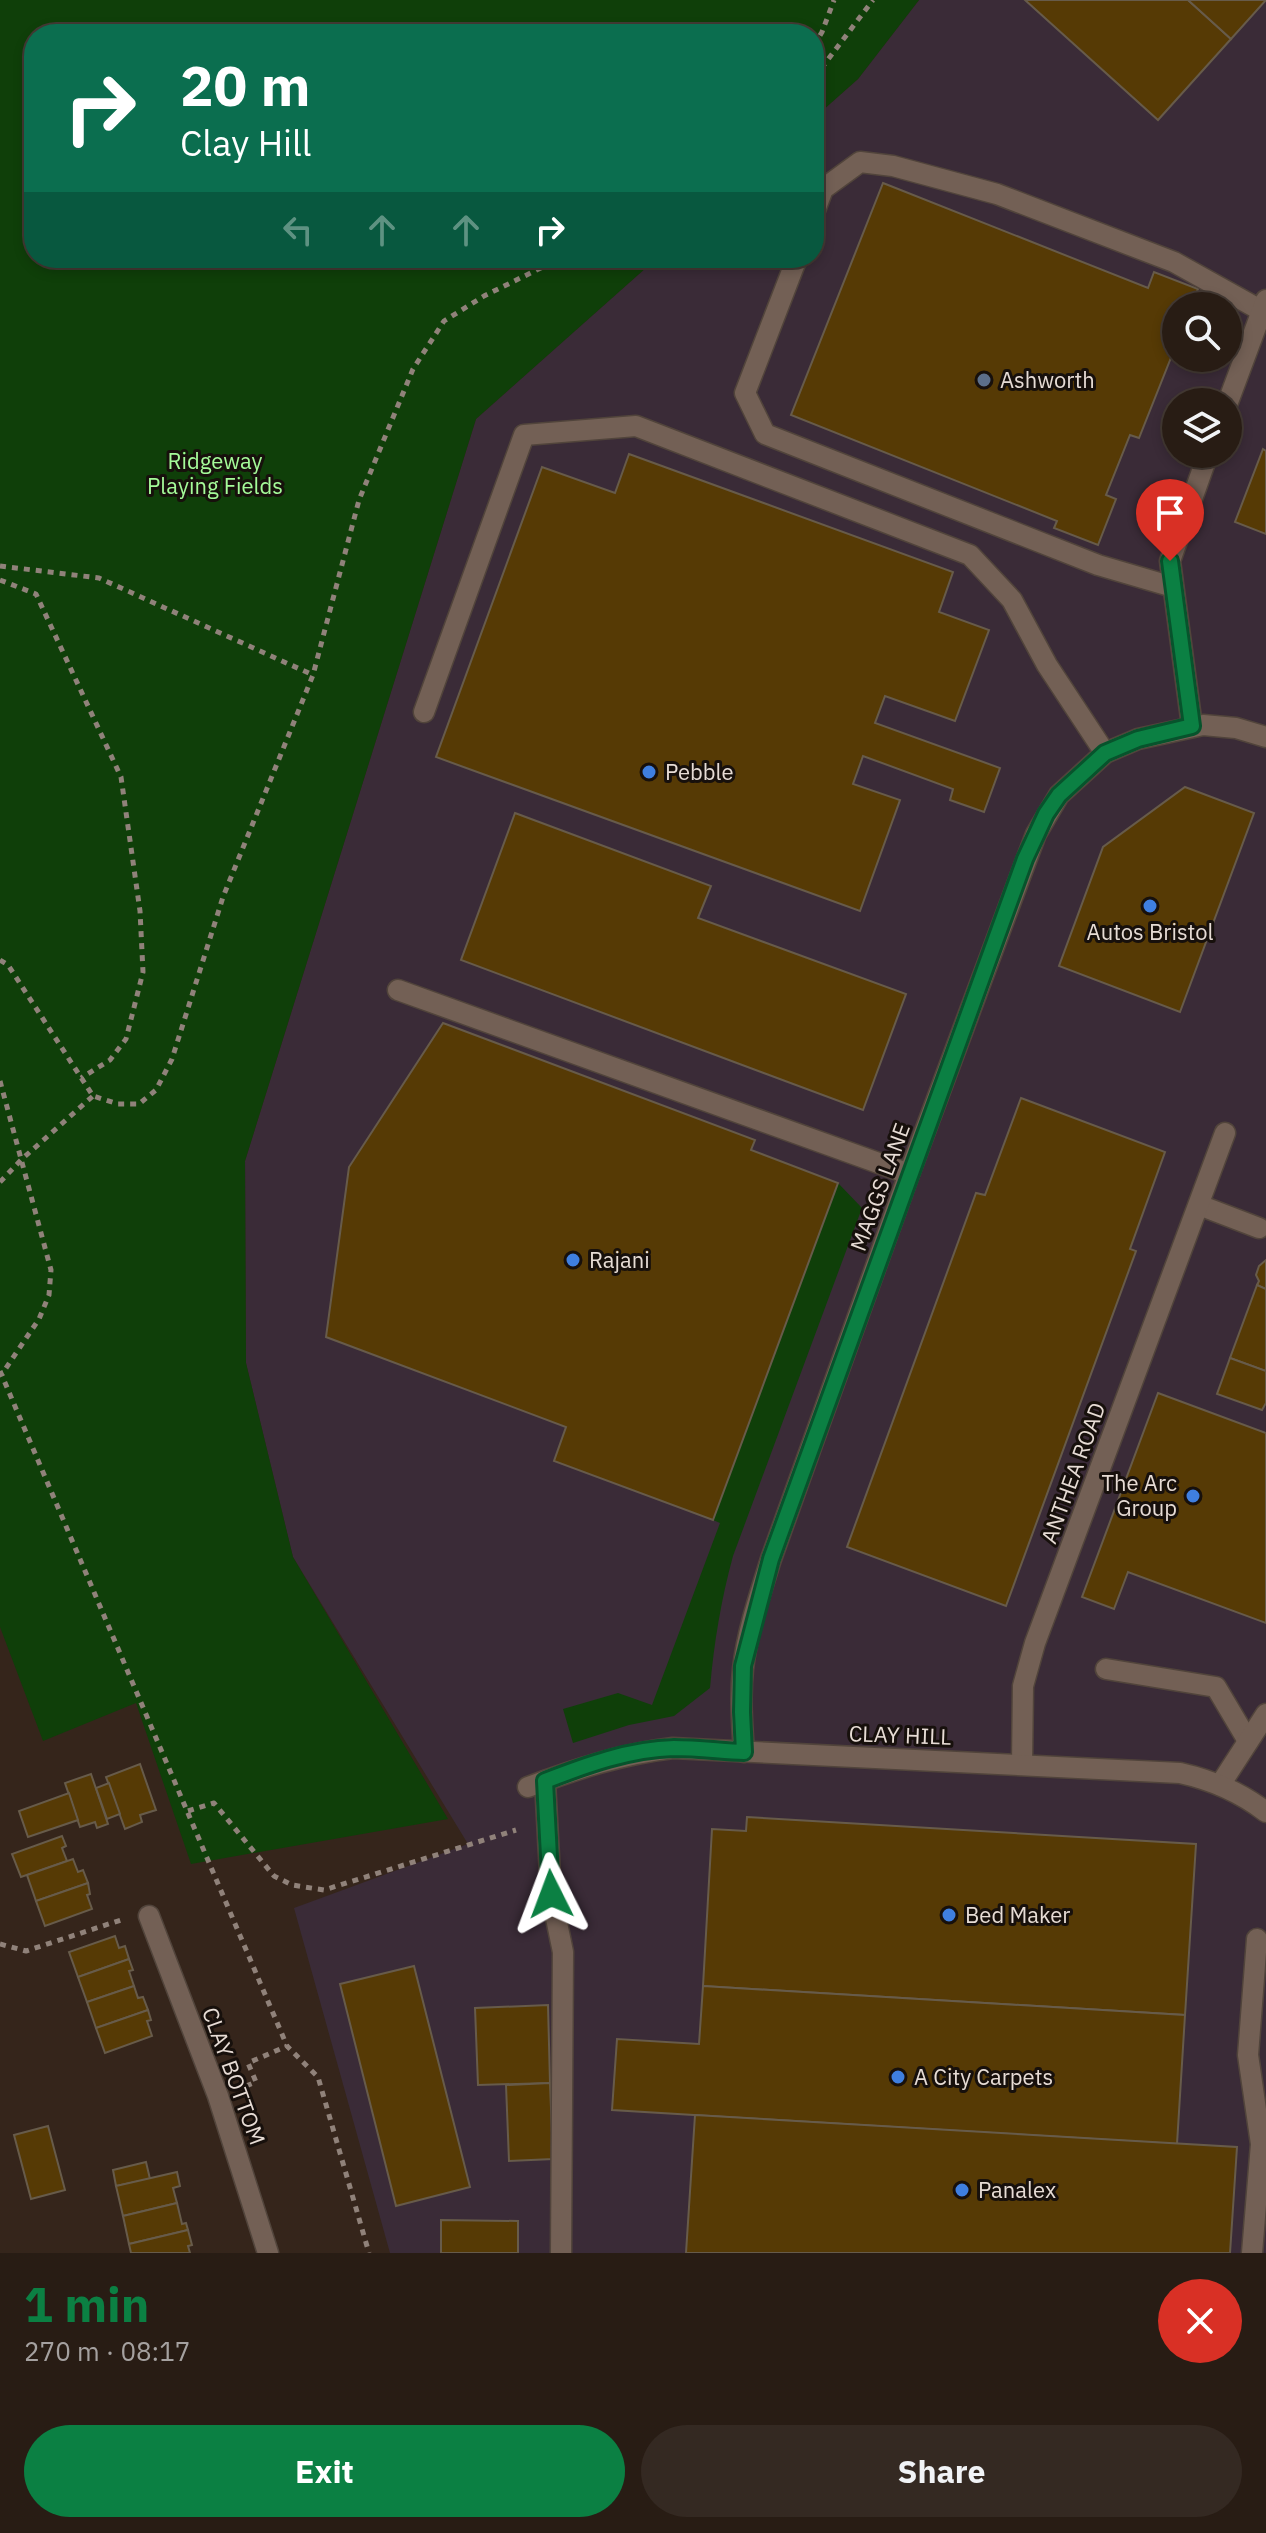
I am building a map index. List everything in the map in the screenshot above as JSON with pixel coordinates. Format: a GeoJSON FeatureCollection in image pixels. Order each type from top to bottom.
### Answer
{"type":"FeatureCollection","features":[{"type":"Feature","properties":{"kind":"street"},"geometry":{"type":"LineString","coordinates":[[824,188],[860,162],[893,166],[997,194],[1159,257],[1264,305],[1233,388]]}},
{"type":"Feature","properties":{"kind":"street"},"geometry":{"type":"LineString","coordinates":[[793,268],[745,393],[765,434],[1098,565],[1173,587]]}},
{"type":"Feature","properties":{"kind":"street"},"geometry":{"type":"LineString","coordinates":[[424,712],[524,435],[636,426],[970,555],[1012,600],[1047,665],[1105,753]]}},
{"type":"Feature","properties":{"kind":"street"},"geometry":{"type":"LineString","coordinates":[[1192,726],[1171,553],[1203,468]]}},
{"type":"Feature","properties":{"kind":"street","name":"MAGGS LANE"},"geometry":{"type":"LineString","coordinates":[[744,1752],[743,1666],[761,1591],[909,1174],[1036,834],[1059,795],[1105,753],[1138,739],[1192,726],[1216,725],[1266,737]]}},
{"type":"Feature","properties":{"kind":"street"},"geometry":{"type":"LineString","coordinates":[[398,990],[909,1174]]}},
{"type":"Feature","properties":{"kind":"street","name":"ANTHEA ROAD"},"geometry":{"type":"LineString","coordinates":[[1022,1764],[1023,1686],[1032,1654],[1225,1133]]}},
{"type":"Feature","properties":{"kind":"street"},"geometry":{"type":"LineString","coordinates":[[1199,1205],[1259,1228]]}},
{"type":"Feature","properties":{"kind":"street"},"geometry":{"type":"LineString","coordinates":[[1106,1669],[1216,1687],[1248,1741]]}},
{"type":"Feature","properties":{"kind":"street"},"geometry":{"type":"LineString","coordinates":[[1220,1785],[1266,1714]]}},
{"type":"Feature","properties":{"kind":"street","name":"CLAY HILL"},"geometry":{"type":"LineString","coordinates":[[536,1784],[577,1768],[673,1748],[1169,1771],[1220,1785],[1266,1812]]}},
{"type":"Feature","properties":{"kind":"street"},"geometry":{"type":"LineString","coordinates":[[536,1784],[551,1894],[563,1952],[561,2253]]}},
{"type":"Feature","properties":{"kind":"street","name":"CLAY BOTTOM"},"geometry":{"type":"LineString","coordinates":[[149,1916],[218,2096],[268,2253]]}},
{"type":"Feature","properties":{"kind":"street"},"geometry":{"type":"LineString","coordinates":[[1252,2253],[1261,2144],[1248,2055],[1257,1939]]}},
{"type":"Feature","properties":{"kind":"path"},"geometry":{"type":"LineString","coordinates":[[824,27],[834,0]]}},
{"type":"Feature","properties":{"kind":"path"},"geometry":{"type":"LineString","coordinates":[[824,65],[873,0]]}},
{"type":"Feature","properties":{"kind":"path"},"geometry":{"type":"LineString","coordinates":[[0,960],[8,965],[93,1096],[118,1104],[139,1104],[156,1090],[167,1069],[194,993],[223,897],[313,675],[359,500],[413,369],[444,321],[484,296],[541,268]]}},
{"type":"Feature","properties":{"kind":"path"},"geometry":{"type":"LineString","coordinates":[[0,566],[99,578],[313,675]]}},
{"type":"Feature","properties":{"kind":"path"},"geometry":{"type":"LineString","coordinates":[[0,580],[36,594],[121,777],[140,911],[143,972],[126,1039],[110,1060],[81,1078]]}},
{"type":"Feature","properties":{"kind":"path"},"geometry":{"type":"LineString","coordinates":[[0,1081],[51,1270],[49,1295],[39,1319],[1,1373],[287,2046],[318,2077],[369,2253]]}},
{"type":"Feature","properties":{"kind":"path"},"geometry":{"type":"LineString","coordinates":[[0,1182],[93,1096]]}},
{"type":"Feature","properties":{"kind":"path"},"geometry":{"type":"LineString","coordinates":[[188,1811],[214,1803],[274,1876],[292,1885],[324,1890],[514,1832],[531,1810],[536,1784]]}},
{"type":"Feature","properties":{"kind":"path"},"geometry":{"type":"LineString","coordinates":[[0,1944],[26,1951],[120,1920],[149,1916]]}},
{"type":"Feature","properties":{"kind":"path"},"geometry":{"type":"LineString","coordinates":[[218,2096],[256,2082],[248,2063],[287,2046]]}},
{"type":"Feature","properties":{"kind":"shaded area"},"geometry":{"type":"Polygon","coordinates":[[[919,0],[1266,0],[1266,2253],[390,2253],[294,1908],[468,1844],[293,1557],[246,1363],[245,1161],[476,419],[646,268],[824,268],[824,109],[858,79],[919,0]]]}},
{"type":"Feature","properties":{"kind":"green space","name":"Ridgeway Playing Fields"},"geometry":{"type":"Polygon","coordinates":[[[0,0],[919,0],[858,79],[824,109],[824,24],[24,24],[24,268],[646,268],[476,419],[245,1161],[246,1363],[293,1557],[448,1819],[191,1864],[136,1703],[43,1741],[0,1627],[0,0]]]}},
{"type":"Feature","properties":{"kind":"green space"},"geometry":{"type":"Polygon","coordinates":[[[838,1183],[862,1208],[733,1556],[718,1622],[710,1688],[674,1716],[629,1725],[573,1743],[563,1709],[618,1693],[652,1705],[720,1523],[713,1520],[838,1183]]]}},
{"type":"Feature","properties":{"kind":"building"},"geometry":{"type":"Polygon","coordinates":[[[1025,0],[1188,0],[1231,39],[1158,120],[1025,0]]]}},
{"type":"Feature","properties":{"kind":"building"},"geometry":{"type":"Polygon","coordinates":[[[1188,0],[1266,0],[1231,39],[1188,0]]]}},
{"type":"Feature","properties":{"kind":"building","name":"Ashworth"},"geometry":{"type":"Polygon","coordinates":[[[883,183],[1148,288],[1154,272],[1198,289],[1197,292],[1162,292],[1162,372],[1165,372],[1139,438],[1130,435],[1106,495],[1116,499],[1098,545],[1054,528],[1057,521],[791,415],[883,183]]]}},
{"type":"Feature","properties":{"kind":"building"},"geometry":{"type":"Polygon","coordinates":[[[1263,449],[1266,451],[1266,534],[1235,522],[1263,449]]]}},
{"type":"Feature","properties":{"kind":"building"},"geometry":{"type":"Polygon","coordinates":[[[629,454],[953,572],[939,612],[989,630],[955,721],[885,696],[875,723],[1000,768],[984,812],[950,800],[953,789],[863,756],[853,784],[900,800],[860,911],[436,757],[542,467],[615,493],[629,454]]]}},
{"type":"Feature","properties":{"kind":"building","name":"Autos Bristol"},"geometry":{"type":"Polygon","coordinates":[[[1185,787],[1254,813],[1180,1012],[1059,966],[1103,847],[1185,787]]]}},
{"type":"Feature","properties":{"kind":"building"},"geometry":{"type":"Polygon","coordinates":[[[515,813],[711,886],[698,918],[906,994],[863,1110],[461,960],[515,813]]]}},
{"type":"Feature","properties":{"kind":"building","name":"Rajani"},"geometry":{"type":"Polygon","coordinates":[[[443,1023],[755,1140],[751,1150],[838,1183],[713,1520],[554,1461],[566,1427],[326,1337],[349,1167],[443,1023]]]}},
{"type":"Feature","properties":{"kind":"building"},"geometry":{"type":"Polygon","coordinates":[[[1021,1098],[1165,1152],[1130,1249],[1136,1251],[1006,1606],[847,1547],[976,1193],[985,1195],[1021,1098]]]}},
{"type":"Feature","properties":{"kind":"building"},"geometry":{"type":"Polygon","coordinates":[[[1266,1260],[1266,1289],[1257,1285],[1256,1275],[1259,1266],[1266,1260]]]}},
{"type":"Feature","properties":{"kind":"building"},"geometry":{"type":"Polygon","coordinates":[[[1257,1285],[1266,1289],[1266,1371],[1230,1358],[1257,1285]]]}},
{"type":"Feature","properties":{"kind":"building"},"geometry":{"type":"Polygon","coordinates":[[[1230,1358],[1266,1371],[1266,1403],[1262,1410],[1217,1394],[1230,1358]]]}},
{"type":"Feature","properties":{"kind":"building","name":"The Arc Group"},"geometry":{"type":"Polygon","coordinates":[[[1158,1393],[1266,1433],[1266,1623],[1128,1572],[1114,1609],[1082,1597],[1158,1393]]]}},
{"type":"Feature","properties":{"kind":"building"},"geometry":{"type":"Polygon","coordinates":[[[140,1764],[156,1810],[140,1815],[142,1822],[125,1829],[106,1777],[140,1764]]]}},
{"type":"Feature","properties":{"kind":"building"},"geometry":{"type":"Polygon","coordinates":[[[91,1774],[108,1824],[97,1828],[95,1822],[80,1827],[65,1783],[91,1774]]]}},
{"type":"Feature","properties":{"kind":"building"},"geometry":{"type":"Polygon","coordinates":[[[109,1783],[120,1814],[107,1819],[96,1788],[109,1783]]]}},
{"type":"Feature","properties":{"kind":"building"},"geometry":{"type":"Polygon","coordinates":[[[69,1793],[78,1820],[28,1837],[19,1811],[69,1793]]]}},
{"type":"Feature","properties":{"kind":"building","name":"Bed Maker"},"geometry":{"type":"Polygon","coordinates":[[[747,1817],[1196,1844],[1185,2015],[703,1986],[712,1829],[746,1831],[747,1817]]]}},
{"type":"Feature","properties":{"kind":"building"},"geometry":{"type":"Polygon","coordinates":[[[62,1836],[67,1861],[21,1877],[12,1854],[62,1836]]]}},
{"type":"Feature","properties":{"kind":"building"},"geometry":{"type":"Polygon","coordinates":[[[73,1859],[78,1872],[83,1870],[88,1883],[36,1901],[27,1875],[73,1859]]]}},
{"type":"Feature","properties":{"kind":"building"},"geometry":{"type":"Polygon","coordinates":[[[88,1883],[90,1894],[87,1895],[92,1909],[45,1926],[36,1901],[88,1883]]]}},
{"type":"Feature","properties":{"kind":"building"},"geometry":{"type":"Polygon","coordinates":[[[115,1936],[119,1948],[125,1946],[129,1959],[78,1977],[69,1952],[115,1936]]]}},
{"type":"Feature","properties":{"kind":"building"},"geometry":{"type":"Polygon","coordinates":[[[129,1959],[134,1986],[87,2002],[78,1977],[129,1959]]]}},
{"type":"Feature","properties":{"kind":"building"},"geometry":{"type":"Polygon","coordinates":[[[414,1966],[470,2187],[396,2206],[340,1984],[414,1966]]]}},
{"type":"Feature","properties":{"kind":"building"},"geometry":{"type":"Polygon","coordinates":[[[134,1986],[138,1998],[143,1997],[148,2010],[96,2028],[87,2002],[134,1986]]]}},
{"type":"Feature","properties":{"kind":"building","name":"A City Carpets"},"geometry":{"type":"Polygon","coordinates":[[[703,1986],[1185,2015],[1177,2144],[612,2110],[617,2039],[699,2044],[703,1986]]]}},
{"type":"Feature","properties":{"kind":"building"},"geometry":{"type":"Polygon","coordinates":[[[548,2005],[550,2083],[478,2085],[475,2008],[548,2005]]]}},
{"type":"Feature","properties":{"kind":"building"},"geometry":{"type":"Polygon","coordinates":[[[148,2010],[151,2020],[147,2021],[152,2036],[105,2053],[96,2028],[148,2010]]]}},
{"type":"Feature","properties":{"kind":"building"},"geometry":{"type":"Polygon","coordinates":[[[550,2083],[553,2159],[509,2161],[506,2085],[550,2083]]]}},
{"type":"Feature","properties":{"kind":"building","name":"Panalex"},"geometry":{"type":"Polygon","coordinates":[[[695,2115],[1237,2147],[1230,2253],[686,2253],[695,2115]]]}},
{"type":"Feature","properties":{"kind":"building"},"geometry":{"type":"Polygon","coordinates":[[[48,2126],[65,2190],[31,2199],[14,2135],[48,2126]]]}},
{"type":"Feature","properties":{"kind":"building"},"geometry":{"type":"Polygon","coordinates":[[[146,2162],[150,2179],[116,2186],[113,2170],[146,2162]]]}},
{"type":"Feature","properties":{"kind":"building"},"geometry":{"type":"Polygon","coordinates":[[[177,2172],[180,2186],[173,2188],[177,2203],[123,2216],[116,2186],[177,2172]]]}},
{"type":"Feature","properties":{"kind":"building"},"geometry":{"type":"Polygon","coordinates":[[[177,2203],[182,2224],[186,2223],[188,2230],[129,2244],[123,2216],[177,2203]]]}},
{"type":"Feature","properties":{"kind":"building"},"geometry":{"type":"Polygon","coordinates":[[[441,2220],[518,2221],[518,2253],[441,2253],[441,2220]]]}},
{"type":"Feature","properties":{"kind":"building"},"geometry":{"type":"Polygon","coordinates":[[[188,2230],[192,2245],[188,2246],[190,2253],[131,2253],[129,2244],[188,2230]]]}},
{"type":"Feature","properties":{"kind":"place","name":"Ashworth"},"geometry":{"type":"Point","coordinates":[984,380]}},
{"type":"Feature","properties":{"kind":"place","name":"Pebble"},"geometry":{"type":"Point","coordinates":[649,772]}},
{"type":"Feature","properties":{"kind":"place","name":"Autos Bristol"},"geometry":{"type":"Point","coordinates":[1150,906]}},
{"type":"Feature","properties":{"kind":"place","name":"Rajani"},"geometry":{"type":"Point","coordinates":[573,1260]}},
{"type":"Feature","properties":{"kind":"place","name":"The Arc Group"},"geometry":{"type":"Point","coordinates":[1193,1496]}},
{"type":"Feature","properties":{"kind":"place","name":"Bed Maker"},"geometry":{"type":"Point","coordinates":[949,1915]}},
{"type":"Feature","properties":{"kind":"place","name":"A City Carpets"},"geometry":{"type":"Point","coordinates":[898,2077]}},
{"type":"Feature","properties":{"kind":"place","name":"Panalex"},"geometry":{"type":"Point","coordinates":[962,2190]}},
{"type":"Feature","properties":{"kind":"route"},"geometry":{"type":"LineString","coordinates":[[551,1894],[545,1781],[614,1758],[673,1748],[744,1752],[743,1666],[771,1559],[1025,859],[1046,814],[1059,795],[1105,753],[1138,739],[1192,726],[1170,561]]}}]}
